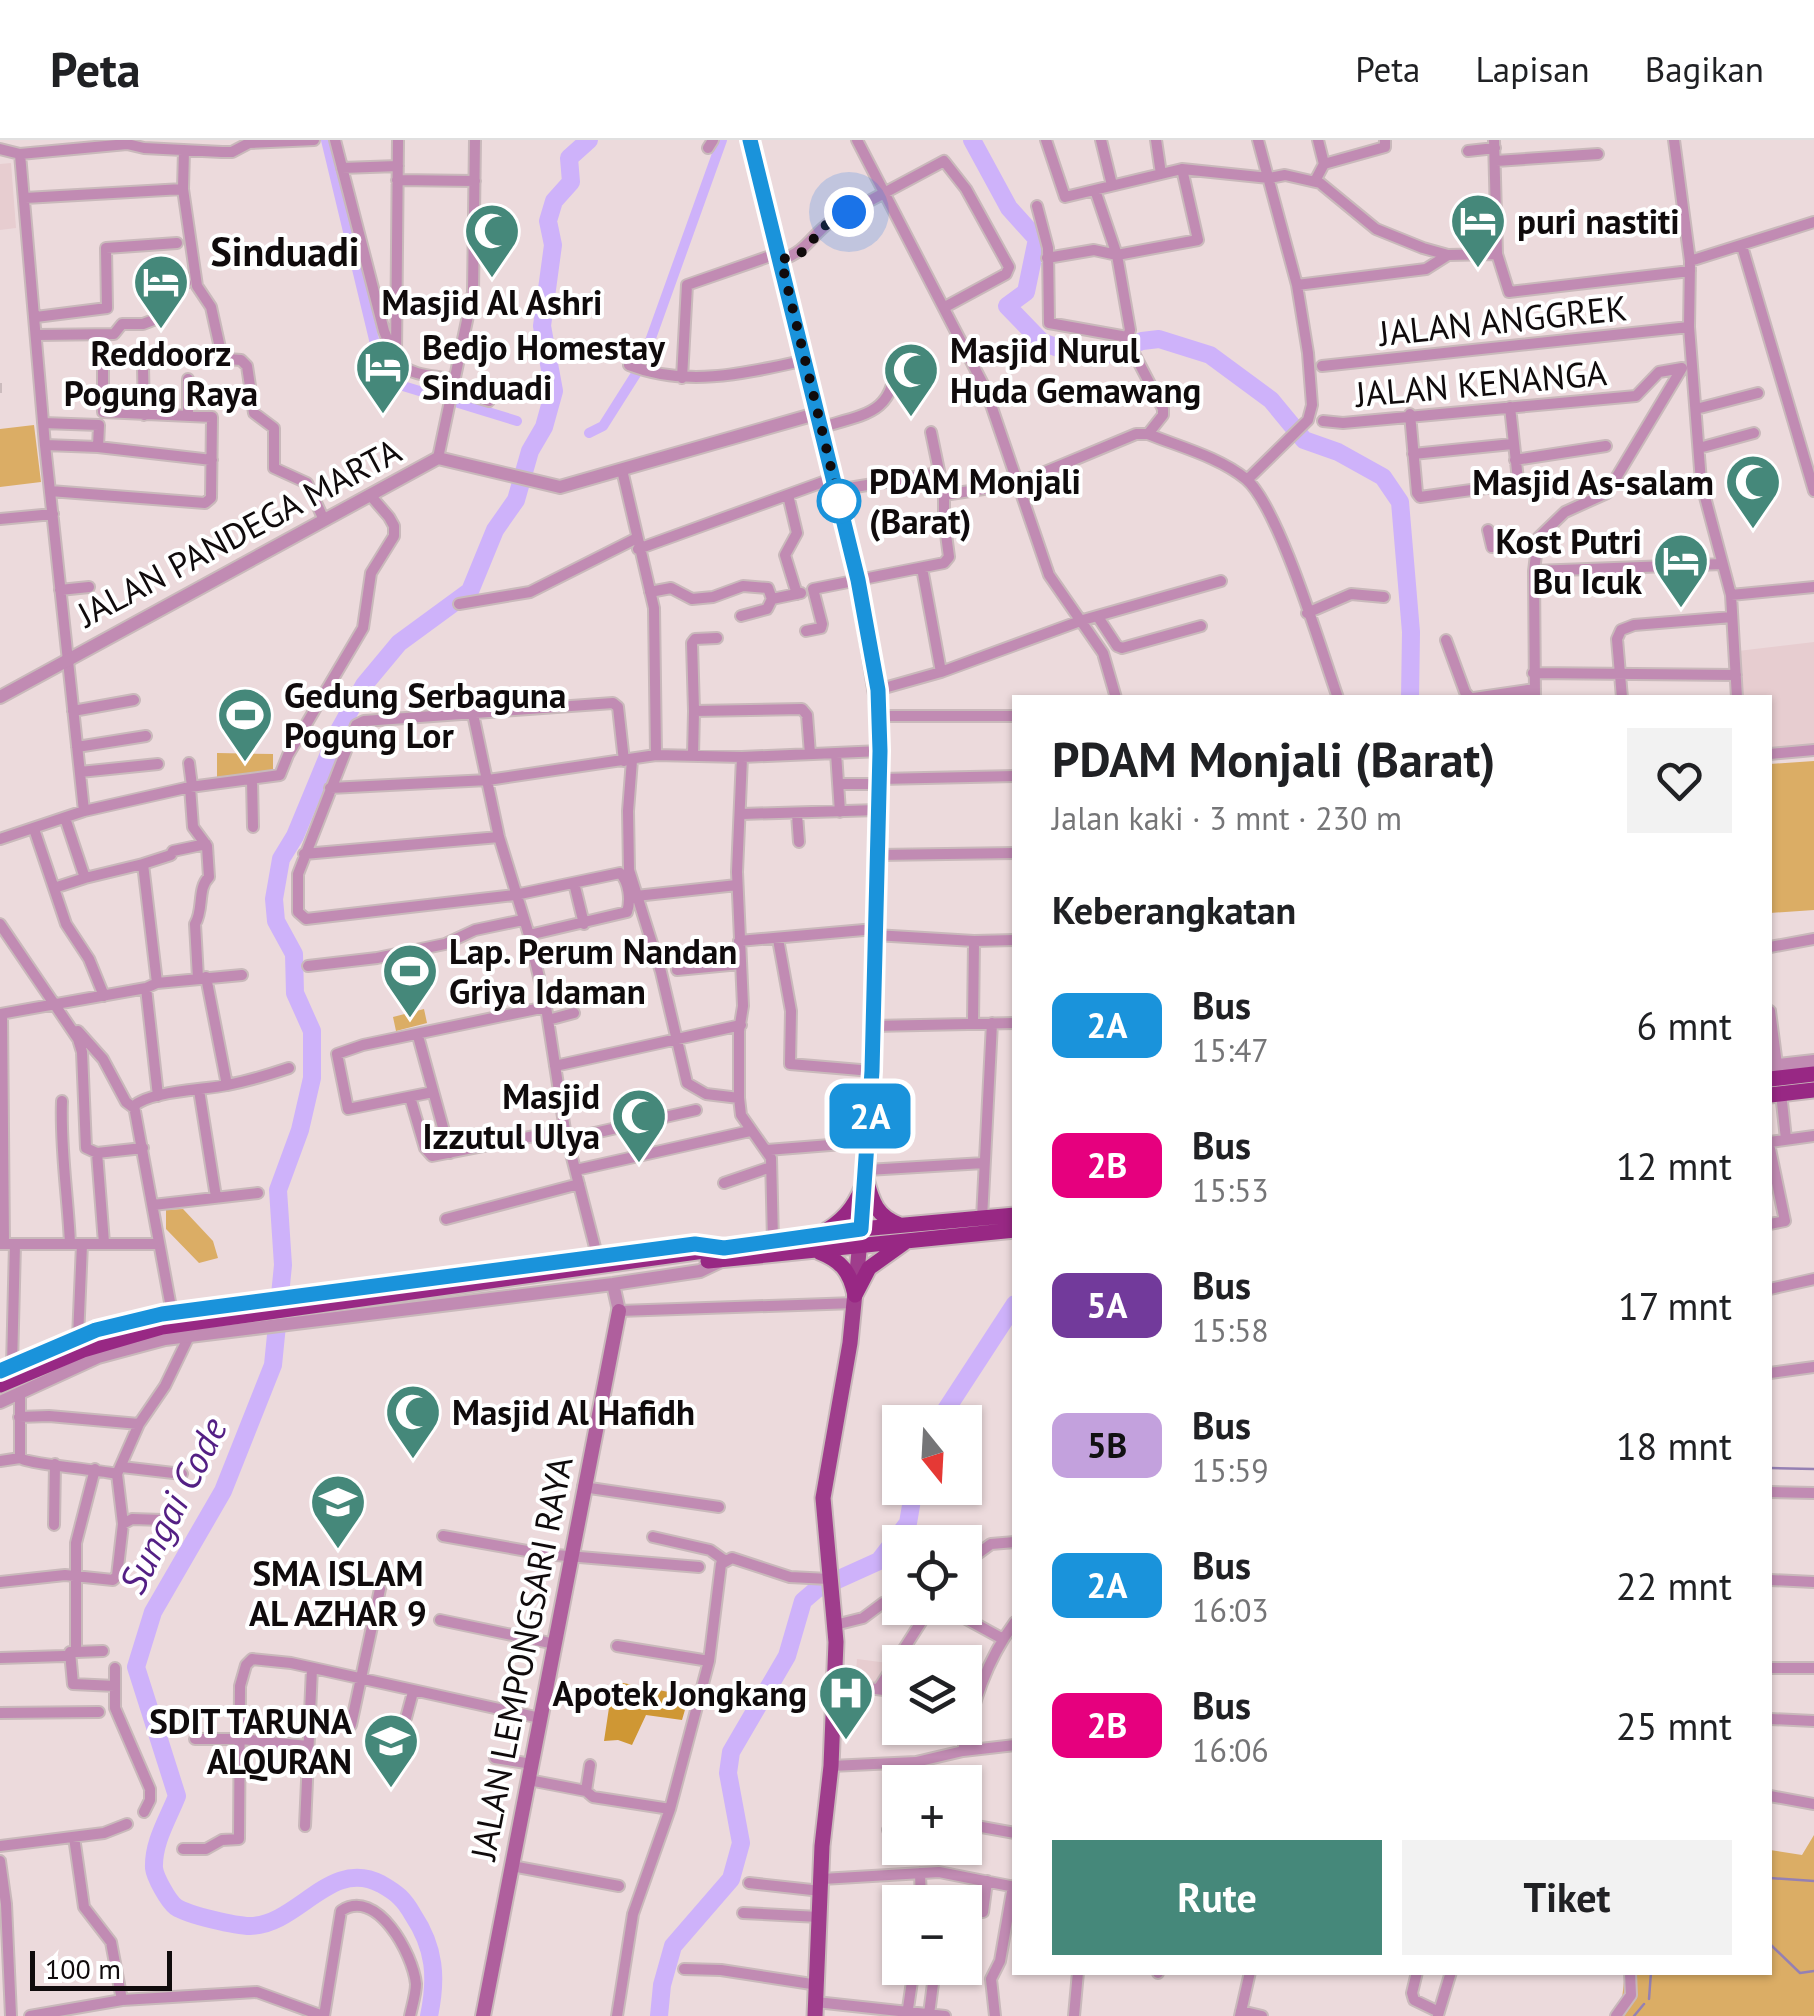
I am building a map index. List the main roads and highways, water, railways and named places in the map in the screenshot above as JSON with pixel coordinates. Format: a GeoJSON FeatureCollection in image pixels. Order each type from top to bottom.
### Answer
{"type":"FeatureCollection","features":[{"type":"Feature","properties":{"kind":"highway"},"geometry":{"type":"LineString","coordinates":[[1772,1070],[1814,1074]]}},
{"type":"Feature","properties":{"kind":"highway"},"geometry":{"type":"LineString","coordinates":[[1776,1094],[1814,1090]]}},
{"type":"Feature","properties":{"kind":"highway"},"geometry":{"type":"LineString","coordinates":[[866,1175],[875,1208],[882,1217],[900,1226]]}},
{"type":"Feature","properties":{"kind":"highway"},"geometry":{"type":"LineString","coordinates":[[813,1243],[849,1213],[866,1175]]}},
{"type":"Feature","properties":{"kind":"highway"},"geometry":{"type":"LineString","coordinates":[[0,1394],[112,1346],[312,1305],[1012,1214]]}},
{"type":"Feature","properties":{"kind":"highway"},"geometry":{"type":"LineString","coordinates":[[860,1237],[912,1240],[1012,1230]]}},
{"type":"Feature","properties":{"kind":"highway"},"geometry":{"type":"LineString","coordinates":[[855,1299],[862,1278],[878,1258],[912,1240]]}},
{"type":"Feature","properties":{"kind":"highway"},"geometry":{"type":"LineString","coordinates":[[725,1253],[772,1242],[813,1243],[842,1264],[851,1278],[855,1299]]}},
{"type":"Feature","properties":{"kind":"highway"},"geometry":{"type":"LineString","coordinates":[[0,1385],[122,1336],[268,1314]]}},
{"type":"Feature","properties":{"kind":"main road"},"geometry":{"type":"LineString","coordinates":[[750,140],[858,580],[880,716],[874,1026],[866,1175],[846,1374],[823,1498],[836,1684],[816,2001]]}},
{"type":"Feature","properties":{"kind":"main road","name":"JALAN LEMPONGSARI RAYA"},"geometry":{"type":"LineString","coordinates":[[484,2016],[619,1311]]}},
{"type":"Feature","properties":{"kind":"waterway"},"geometry":{"type":"LineString","coordinates":[[326,140],[383,377],[517,421]]}},
{"type":"Feature","properties":{"kind":"waterway","name":"Sungai Code"},"geometry":{"type":"LineString","coordinates":[[429,2016],[433,1976],[426,1939],[403,1901],[381,1884],[363,1878],[346,1879],[268,1923],[250,1926],[201,1917],[173,1904],[157,1877],[154,1858],[177,1796],[136,1667],[153,1612],[223,1491],[273,1365],[283,1265],[278,1190],[300,1130],[312,1078],[312,1031],[295,993],[294,954],[276,921],[274,899],[281,859],[295,836],[338,732],[364,685],[399,643],[470,591],[495,530],[516,500],[554,391],[542,326],[553,245],[548,221],[554,201],[571,182],[569,158],[589,140]]}},
{"type":"Feature","properties":{"kind":"waterway"},"geometry":{"type":"LineString","coordinates":[[589,433],[603,426],[641,366],[722,140]]}},
{"type":"Feature","properties":{"kind":"waterway"},"geometry":{"type":"LineString","coordinates":[[972,140],[1009,208],[1037,239],[1026,292],[1007,306],[1042,342],[1080,356],[1111,354],[1142,341],[1159,339],[1210,355],[1271,400],[1304,440],[1338,452],[1383,477],[1400,502],[1411,632],[1410,695]]}},
{"type":"Feature","properties":{"kind":"waterway"},"geometry":{"type":"LineString","coordinates":[[949,1405],[1012,1309]]}},
{"type":"Feature","properties":{"kind":"waterway"},"geometry":{"type":"LineString","coordinates":[[1772,1468],[1814,1469]]}},
{"type":"Feature","properties":{"kind":"waterway"},"geometry":{"type":"LineString","coordinates":[[659,2016],[662,1985],[673,1946],[731,1879],[741,1843],[728,1773],[731,1752],[787,1656],[803,1601],[817,1589],[879,1561],[908,1523],[911,1505]]}},
{"type":"Feature","properties":{"kind":"waterway"},"geometry":{"type":"LineString","coordinates":[[1772,1878],[1814,1881]]}},
{"type":"Feature","properties":{"kind":"waterway"},"geometry":{"type":"LineString","coordinates":[[1772,1946],[1800,1973],[1814,1971]]}},
{"type":"Feature","properties":{"kind":"waterway"},"geometry":{"type":"LineString","coordinates":[[1649,1999],[1651,1975]]}},
{"type":"Feature","properties":{"kind":"waterway"},"geometry":{"type":"LineString","coordinates":[[1634,2016],[1644,2004]]}},
{"type":"Feature","properties":{"kind":"place","name":"puri nastiti"},"geometry":{"type":"Point","coordinates":[1478,270]}},
{"type":"Feature","properties":{"kind":"place","name":"Masjid Al Ashri"},"geometry":{"type":"Point","coordinates":[492,280]}},
{"type":"Feature","properties":{"kind":"place","name":"Reddoorz Pogung Raya"},"geometry":{"type":"Point","coordinates":[161,331]}},
{"type":"Feature","properties":{"kind":"place","name":"Bedjo Homestay Sinduadi"},"geometry":{"type":"Point","coordinates":[383,416]}},
{"type":"Feature","properties":{"kind":"place","name":"Masjid Nurul Huda Gemawang"},"geometry":{"type":"Point","coordinates":[911,419]}},
{"type":"Feature","properties":{"kind":"place","name":"PDAM Monjali (Barat)"},"geometry":{"type":"Point","coordinates":[839,501]}},
{"type":"Feature","properties":{"kind":"place","name":"Masjid As-salam"},"geometry":{"type":"Point","coordinates":[1753,531]}},
{"type":"Feature","properties":{"kind":"place","name":"Kost Putri Bu Icuk"},"geometry":{"type":"Point","coordinates":[1681,610]}},
{"type":"Feature","properties":{"kind":"place","name":"Gedung Serbaguna Pogung Lor"},"geometry":{"type":"Point","coordinates":[245,764]}},
{"type":"Feature","properties":{"kind":"place","name":"Lap. Perum Nandan Griya Idaman"},"geometry":{"type":"Point","coordinates":[410,1020]}},
{"type":"Feature","properties":{"kind":"place","name":"Masjid Izzutul Ulya"},"geometry":{"type":"Point","coordinates":[639,1165]}},
{"type":"Feature","properties":{"kind":"place","name":"Masjid Al Hafidh"},"geometry":{"type":"Point","coordinates":[413,1461]}},
{"type":"Feature","properties":{"kind":"place","name":"SMA ISLAM AL AZHAR 9"},"geometry":{"type":"Point","coordinates":[338,1551]}},
{"type":"Feature","properties":{"kind":"place","name":"Apotek Jongkang"},"geometry":{"type":"Point","coordinates":[846,1742]}},
{"type":"Feature","properties":{"kind":"place","name":"SDIT TARUNA ALQURAN"},"geometry":{"type":"Point","coordinates":[391,1790]}},
{"type":"Feature","properties":{"kind":"district","name":"Sinduadi"},"geometry":{"type":"Point","coordinates":[285,251]}}]}
